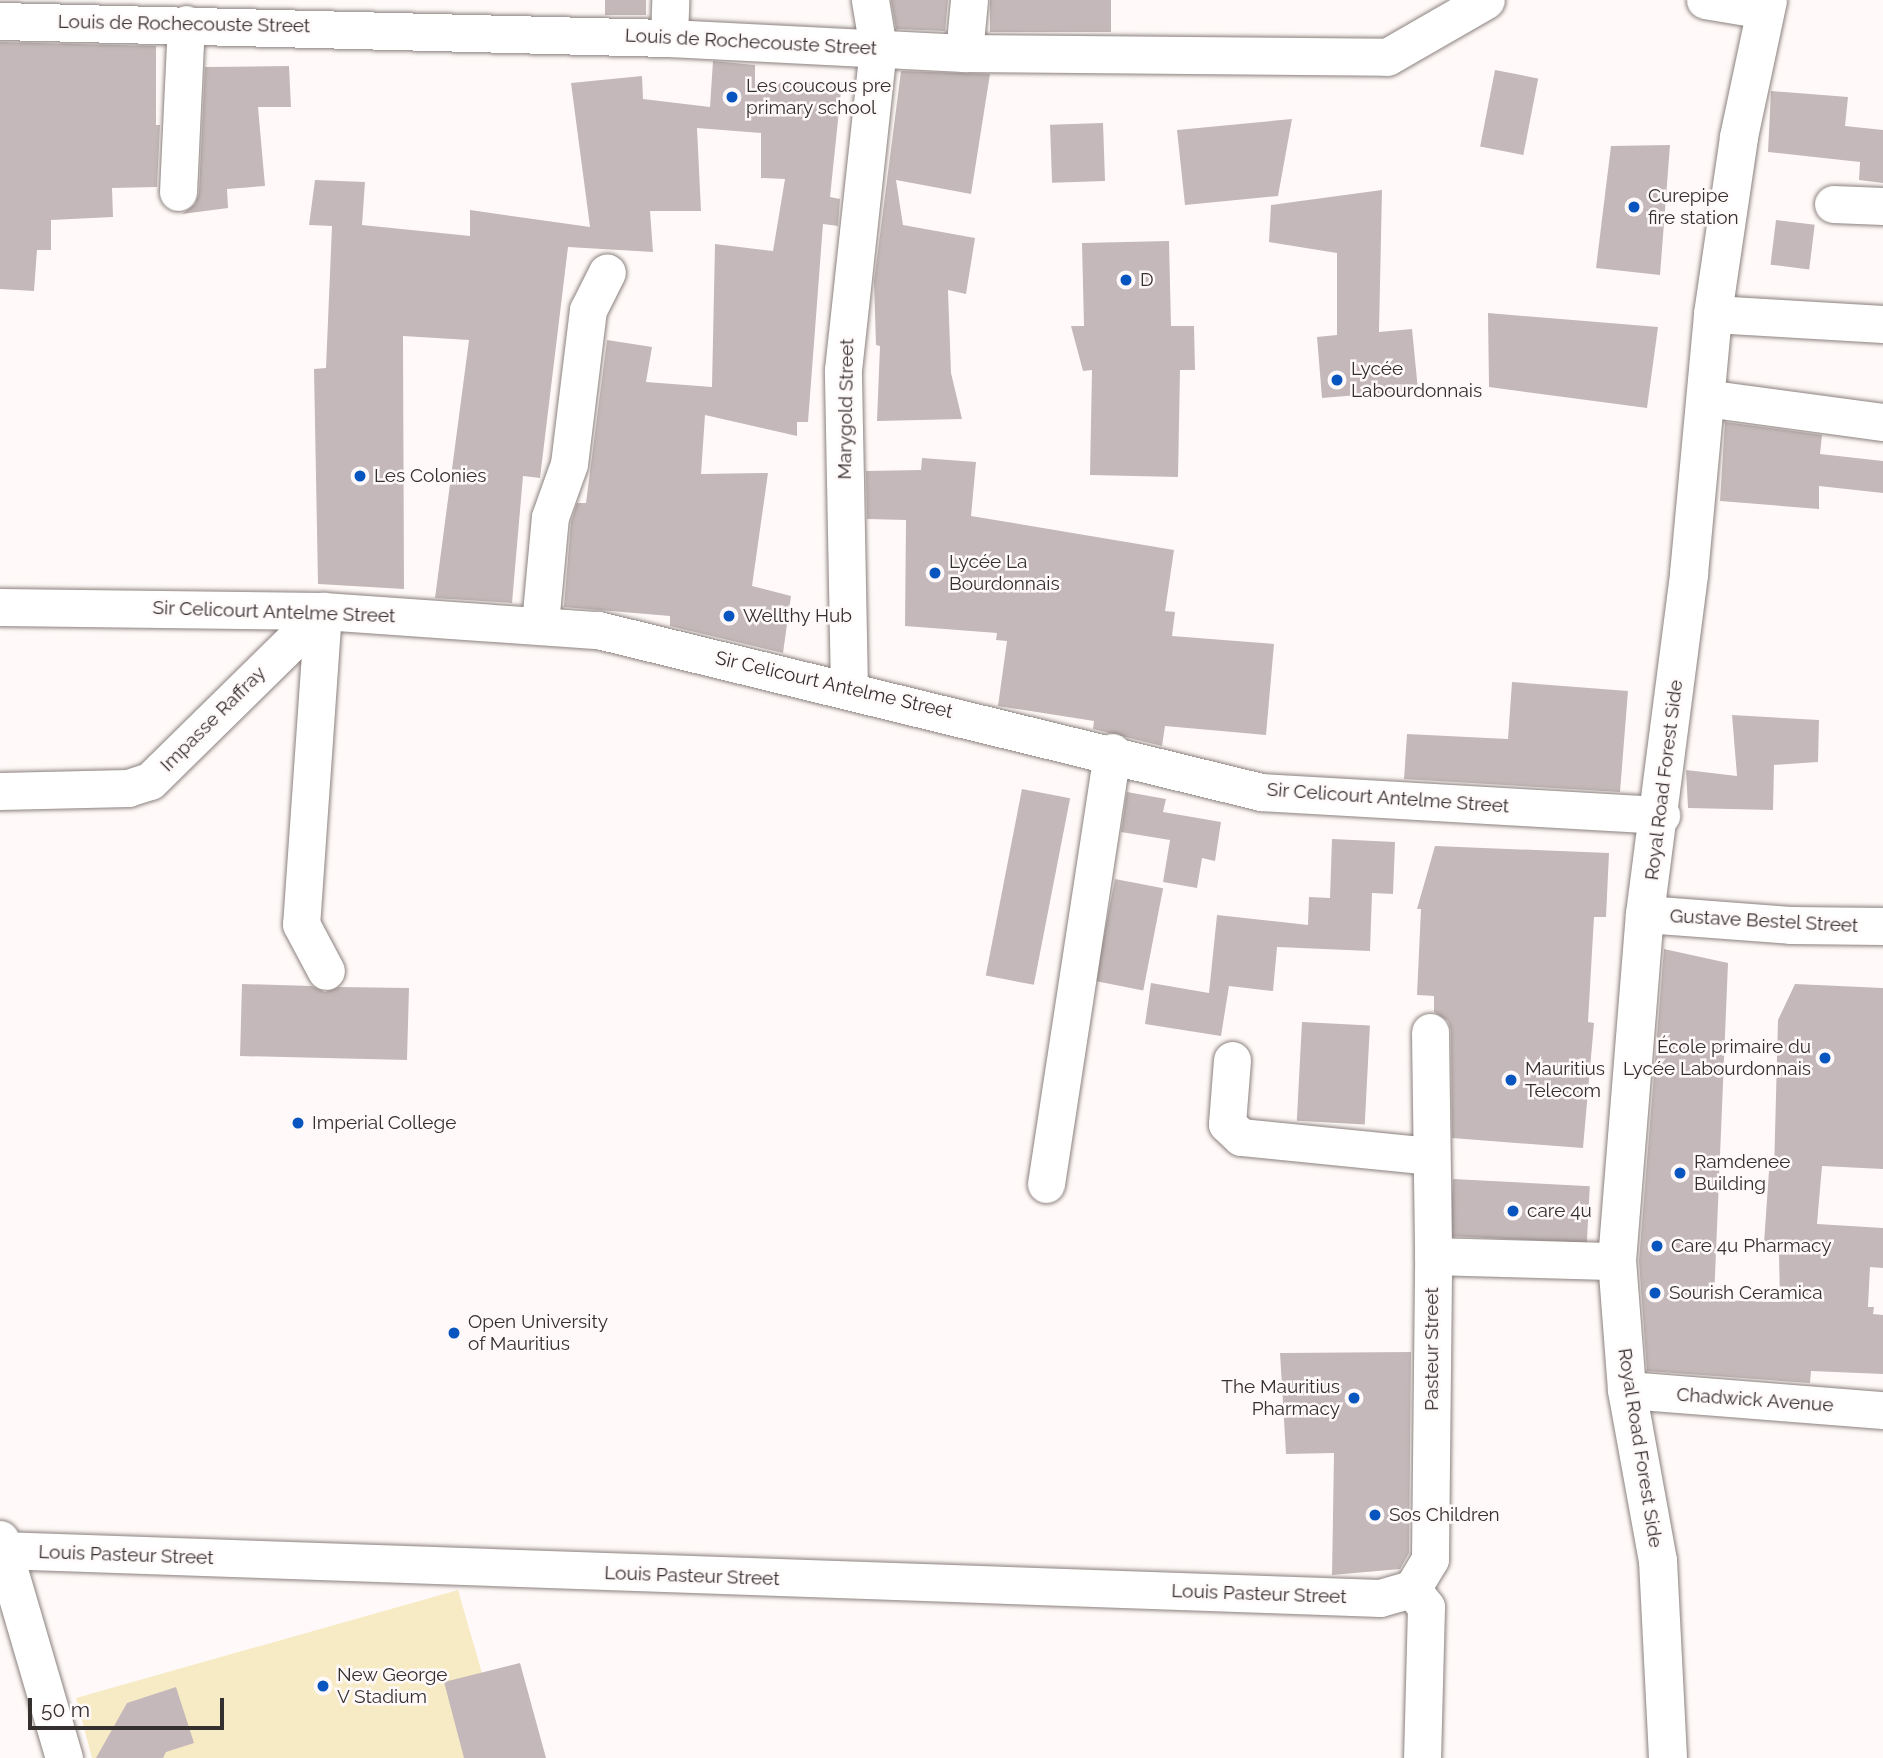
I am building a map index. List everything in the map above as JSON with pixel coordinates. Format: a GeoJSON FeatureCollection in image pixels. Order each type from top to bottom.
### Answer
{"type":"FeatureCollection","features":[{"type":"Feature","properties":{"kind":"main road","name":"Royal Road Forest Side"},"geometry":{"type":"LineString","coordinates":[[1668,1758],[1658,1561],[1627,1391],[1618,1261],[1645,914],[1661,815],[1713,314],[1739,137],[1766,5]]}},
{"type":"Feature","properties":{"kind":"street"},"geometry":{"type":"LineString","coordinates":[[669,38],[670,0]]}},
{"type":"Feature","properties":{"kind":"street","name":"Marygold Street"},"geometry":{"type":"LineString","coordinates":[[849,689],[843,370],[878,48],[870,0]]}},
{"type":"Feature","properties":{"kind":"street"},"geometry":{"type":"LineString","coordinates":[[964,52],[969,0]]}},
{"type":"Feature","properties":{"kind":"street","name":"Louis de Rochecouste Street"},"geometry":{"type":"LineString","coordinates":[[0,21],[186,24],[345,14],[669,38],[964,52],[1387,57],[1486,0]]}},
{"type":"Feature","properties":{"kind":"street"},"geometry":{"type":"LineString","coordinates":[[1706,0],[1766,5]]}},
{"type":"Feature","properties":{"kind":"street"},"geometry":{"type":"LineString","coordinates":[[178,192],[186,24]]}},
{"type":"Feature","properties":{"kind":"street"},"geometry":{"type":"LineString","coordinates":[[1833,204],[1883,206]]}},
{"type":"Feature","properties":{"kind":"street"},"geometry":{"type":"LineString","coordinates":[[540,624],[550,517],[569,464],[588,310],[607,272]]}},
{"type":"Feature","properties":{"kind":"street"},"geometry":{"type":"LineString","coordinates":[[1713,314],[1883,324]]}},
{"type":"Feature","properties":{"kind":"street"},"geometry":{"type":"LineString","coordinates":[[1705,398],[1883,422]]}},
{"type":"Feature","properties":{"kind":"street","name":"Sir Celicourt Antelme Street"},"geometry":{"type":"LineString","coordinates":[[0,607],[323,611],[598,630],[1112,752],[1261,792],[1661,815]]}},
{"type":"Feature","properties":{"kind":"street"},"geometry":{"type":"LineString","coordinates":[[323,611],[300,924],[326,971]]}},
{"type":"Feature","properties":{"kind":"street","name":"Impasse Raffray"},"geometry":{"type":"LineString","coordinates":[[0,792],[128,788],[150,781],[323,611]]}},
{"type":"Feature","properties":{"kind":"street"},"geometry":{"type":"LineString","coordinates":[[1046,1184],[1112,752]]}},
{"type":"Feature","properties":{"kind":"street","name":"Gustave Bestel Street"},"geometry":{"type":"LineString","coordinates":[[1645,914],[1790,925],[1883,926]]}},
{"type":"Feature","properties":{"kind":"street","name":"Pasteur Street"},"geometry":{"type":"LineString","coordinates":[[1396,1594],[1430,1559],[1433,1256],[1430,1032]]}},
{"type":"Feature","properties":{"kind":"street"},"geometry":{"type":"LineString","coordinates":[[1232,1060],[1227,1125],[1241,1138],[1432,1156]]}},
{"type":"Feature","properties":{"kind":"street"},"geometry":{"type":"LineString","coordinates":[[1433,1256],[1618,1261]]}},
{"type":"Feature","properties":{"kind":"street","name":"Chadwick Avenue"},"geometry":{"type":"LineString","coordinates":[[1627,1391],[1883,1410]]}},
{"type":"Feature","properties":{"kind":"street"},"geometry":{"type":"LineString","coordinates":[[2,1547],[64,1758]]}},
{"type":"Feature","properties":{"kind":"street","name":"Louis Pasteur Street"},"geometry":{"type":"LineString","coordinates":[[2,1547],[1396,1594]]}},
{"type":"Feature","properties":{"kind":"street"},"geometry":{"type":"LineString","coordinates":[[1396,1594],[1426,1607],[1422,1758]]}},
{"type":"Feature","properties":{"kind":"shaded area","name":"New George V Stadium"},"geometry":{"type":"Polygon","coordinates":[[[458,1590],[482,1673],[546,1758],[92,1758],[76,1698],[458,1590]]]}},
{"type":"Feature","properties":{"kind":"building"},"geometry":{"type":"Polygon","coordinates":[[[605,0],[646,0],[646,15],[605,15],[605,0]]]}},
{"type":"Feature","properties":{"kind":"building"},"geometry":{"type":"Polygon","coordinates":[[[891,0],[948,0],[945,31],[896,29],[891,0]]]}},
{"type":"Feature","properties":{"kind":"building"},"geometry":{"type":"Polygon","coordinates":[[[990,0],[1111,0],[1111,32],[990,32],[990,0]]]}},
{"type":"Feature","properties":{"kind":"building"},"geometry":{"type":"Polygon","coordinates":[[[0,42],[156,46],[156,125],[160,125],[157,187],[112,188],[113,217],[51,220],[51,250],[37,250],[34,291],[0,289],[0,42]]]}},
{"type":"Feature","properties":{"kind":"building"},"geometry":{"type":"Polygon","coordinates":[[[713,61],[755,65],[755,84],[842,82],[830,197],[840,199],[838,226],[823,224],[808,422],[797,422],[797,436],[705,415],[701,474],[768,473],[752,586],[791,596],[783,653],[670,626],[670,616],[564,607],[571,522],[577,503],[586,503],[607,340],[652,347],[646,382],[712,387],[715,244],[773,251],[785,179],[761,178],[761,133],[697,128],[701,211],[650,211],[653,252],[568,247],[540,478],[523,476],[512,603],[435,598],[469,340],[403,336],[404,589],[318,584],[314,369],[326,368],[332,226],[309,225],[315,180],[365,182],[362,225],[470,236],[470,210],[590,227],[571,83],[642,76],[643,99],[710,107],[713,61]]]}},
{"type":"Feature","properties":{"kind":"building"},"geometry":{"type":"Polygon","coordinates":[[[289,66],[291,107],[258,107],[265,186],[227,189],[228,208],[182,214],[195,204],[199,193],[205,67],[289,66]]]}},
{"type":"Feature","properties":{"kind":"building"},"geometry":{"type":"Polygon","coordinates":[[[1495,70],[1538,78],[1523,155],[1480,147],[1495,70]]]}},
{"type":"Feature","properties":{"kind":"building"},"geometry":{"type":"Polygon","coordinates":[[[901,71],[990,74],[971,194],[896,180],[903,225],[975,238],[966,294],[948,290],[951,373],[962,419],[877,421],[880,346],[876,345],[874,282],[901,71]]]}},
{"type":"Feature","properties":{"kind":"building"},"geometry":{"type":"Polygon","coordinates":[[[1771,91],[1848,97],[1845,126],[1883,130],[1883,183],[1859,180],[1860,162],[1768,152],[1771,91]]]}},
{"type":"Feature","properties":{"kind":"building"},"geometry":{"type":"Polygon","coordinates":[[[1292,119],[1278,196],[1185,205],[1177,130],[1292,119]]]}},
{"type":"Feature","properties":{"kind":"building"},"geometry":{"type":"Polygon","coordinates":[[[1103,123],[1105,181],[1052,183],[1050,125],[1103,123]]]}},
{"type":"Feature","properties":{"kind":"building","name":"Curepipe fire station"},"geometry":{"type":"Polygon","coordinates":[[[1670,145],[1660,275],[1596,268],[1611,146],[1670,145]]]}},
{"type":"Feature","properties":{"kind":"building"},"geometry":{"type":"Polygon","coordinates":[[[1382,190],[1379,332],[1412,329],[1418,390],[1322,398],[1317,337],[1337,335],[1337,253],[1269,242],[1271,205],[1382,190]]]}},
{"type":"Feature","properties":{"kind":"building"},"geometry":{"type":"Polygon","coordinates":[[[1776,220],[1815,225],[1809,269],[1771,265],[1776,220]]]}},
{"type":"Feature","properties":{"kind":"building"},"geometry":{"type":"Polygon","coordinates":[[[1169,241],[1171,326],[1194,326],[1195,370],[1180,370],[1178,477],[1090,475],[1092,370],[1083,371],[1071,326],[1084,326],[1082,243],[1169,241]]]}},
{"type":"Feature","properties":{"kind":"building"},"geometry":{"type":"Polygon","coordinates":[[[1488,313],[1658,327],[1647,408],[1489,387],[1488,313]]]}},
{"type":"Feature","properties":{"kind":"building"},"geometry":{"type":"Polygon","coordinates":[[[1725,422],[1822,435],[1820,454],[1883,461],[1883,493],[1819,486],[1819,509],[1720,501],[1725,422]]]}},
{"type":"Feature","properties":{"kind":"building"},"geometry":{"type":"Polygon","coordinates":[[[922,458],[976,462],[971,516],[1174,550],[1165,611],[1175,612],[1172,636],[1274,644],[1266,735],[1165,726],[1162,746],[1093,729],[1094,721],[998,706],[1007,641],[996,640],[997,633],[905,626],[906,520],[867,519],[866,471],[921,470],[922,458]]]}},
{"type":"Feature","properties":{"kind":"building"},"geometry":{"type":"Polygon","coordinates":[[[1512,682],[1628,691],[1620,792],[1404,779],[1407,734],[1508,739],[1512,682]]]}},
{"type":"Feature","properties":{"kind":"building"},"geometry":{"type":"Polygon","coordinates":[[[1732,715],[1819,720],[1818,762],[1774,765],[1773,810],[1688,808],[1686,770],[1737,776],[1732,715]]]}},
{"type":"Feature","properties":{"kind":"building"},"geometry":{"type":"Polygon","coordinates":[[[1022,789],[1070,798],[1034,985],[986,976],[1022,789]]]}},
{"type":"Feature","properties":{"kind":"building"},"geometry":{"type":"Polygon","coordinates":[[[1127,792],[1166,799],[1163,812],[1221,822],[1215,861],[1202,858],[1197,888],[1163,882],[1170,840],[1121,832],[1127,792]]]}},
{"type":"Feature","properties":{"kind":"building"},"geometry":{"type":"Polygon","coordinates":[[[1332,839],[1395,842],[1393,894],[1372,893],[1370,951],[1277,947],[1273,991],[1229,986],[1221,1036],[1145,1024],[1151,983],[1209,993],[1217,915],[1308,925],[1309,897],[1330,898],[1332,839]]]}},
{"type":"Feature","properties":{"kind":"building"},"geometry":{"type":"Polygon","coordinates":[[[1435,846],[1609,853],[1606,917],[1594,917],[1588,1022],[1594,1023],[1583,1148],[1452,1138],[1451,1031],[1448,1021],[1434,1012],[1434,996],[1417,995],[1421,909],[1417,909],[1435,846]]]}},
{"type":"Feature","properties":{"kind":"building"},"geometry":{"type":"Polygon","coordinates":[[[1115,879],[1163,888],[1143,990],[1095,981],[1115,879]]]}},
{"type":"Feature","properties":{"kind":"building"},"geometry":{"type":"Polygon","coordinates":[[[1664,949],[1728,963],[1714,1300],[1780,1302],[1779,1255],[1764,1243],[1769,1171],[1774,1171],[1778,1020],[1795,984],[1883,988],[1883,1169],[1822,1166],[1817,1224],[1883,1228],[1883,1268],[1870,1267],[1868,1307],[1874,1307],[1873,1314],[1883,1315],[1883,1374],[1811,1371],[1810,1383],[1647,1371],[1639,1261],[1664,949]]]}},
{"type":"Feature","properties":{"kind":"building"},"geometry":{"type":"Polygon","coordinates":[[[242,984],[312,986],[325,992],[339,987],[409,988],[407,1060],[240,1056],[242,984]]]}},
{"type":"Feature","properties":{"kind":"building"},"geometry":{"type":"Polygon","coordinates":[[[1302,1022],[1370,1026],[1365,1124],[1297,1121],[1302,1022]]]}},
{"type":"Feature","properties":{"kind":"building","name":"care 4u"},"geometry":{"type":"Polygon","coordinates":[[[1453,1179],[1590,1186],[1587,1243],[1450,1236],[1453,1179]]]}},
{"type":"Feature","properties":{"kind":"building"},"geometry":{"type":"Polygon","coordinates":[[[1411,1352],[1409,1553],[1400,1569],[1332,1575],[1334,1453],[1286,1454],[1280,1353],[1411,1352]]]}},
{"type":"Feature","properties":{"kind":"building"},"geometry":{"type":"Polygon","coordinates":[[[520,1663],[546,1758],[464,1758],[444,1682],[520,1663]]]}},
{"type":"Feature","properties":{"kind":"building"},"geometry":{"type":"Polygon","coordinates":[[[176,1687],[194,1743],[166,1752],[163,1758],[96,1758],[127,1703],[176,1687]]]}},
{"type":"Feature","properties":{"kind":"place","name":"Les coucous pre primary school"},"geometry":{"type":"Point","coordinates":[732,97]}},
{"type":"Feature","properties":{"kind":"place","name":"Curepipe fire station"},"geometry":{"type":"Point","coordinates":[1634,207]}},
{"type":"Feature","properties":{"kind":"place","name":"D"},"geometry":{"type":"Point","coordinates":[1126,280]}},
{"type":"Feature","properties":{"kind":"place","name":"Lycée Labourdonnais"},"geometry":{"type":"Point","coordinates":[1337,380]}},
{"type":"Feature","properties":{"kind":"place","name":"Les Colonies"},"geometry":{"type":"Point","coordinates":[360,476]}},
{"type":"Feature","properties":{"kind":"place","name":"Lycée La Bourdonnais"},"geometry":{"type":"Point","coordinates":[935,573]}},
{"type":"Feature","properties":{"kind":"place","name":"Wellthy Hub"},"geometry":{"type":"Point","coordinates":[729,616]}},
{"type":"Feature","properties":{"kind":"place","name":"École primaire du Lycée Labourdonnais"},"geometry":{"type":"Point","coordinates":[1825,1058]}},
{"type":"Feature","properties":{"kind":"place","name":"Mauritius Telecom"},"geometry":{"type":"Point","coordinates":[1511,1080]}},
{"type":"Feature","properties":{"kind":"place","name":"Imperial College"},"geometry":{"type":"Point","coordinates":[298,1123]}},
{"type":"Feature","properties":{"kind":"place","name":"Ramdenee Building"},"geometry":{"type":"Point","coordinates":[1680,1173]}},
{"type":"Feature","properties":{"kind":"place","name":"care 4u"},"geometry":{"type":"Point","coordinates":[1513,1211]}},
{"type":"Feature","properties":{"kind":"place","name":"Care 4u Pharmacy"},"geometry":{"type":"Point","coordinates":[1657,1246]}},
{"type":"Feature","properties":{"kind":"place","name":"Sourish Ceramica"},"geometry":{"type":"Point","coordinates":[1655,1293]}},
{"type":"Feature","properties":{"kind":"place","name":"Open University of Mauritius"},"geometry":{"type":"Point","coordinates":[454,1333]}},
{"type":"Feature","properties":{"kind":"place","name":"The Mauritius Pharmacy"},"geometry":{"type":"Point","coordinates":[1354,1398]}},
{"type":"Feature","properties":{"kind":"place","name":"Sos Children"},"geometry":{"type":"Point","coordinates":[1375,1515]}},
{"type":"Feature","properties":{"kind":"place","name":"New George V Stadium"},"geometry":{"type":"Point","coordinates":[323,1686]}}]}
